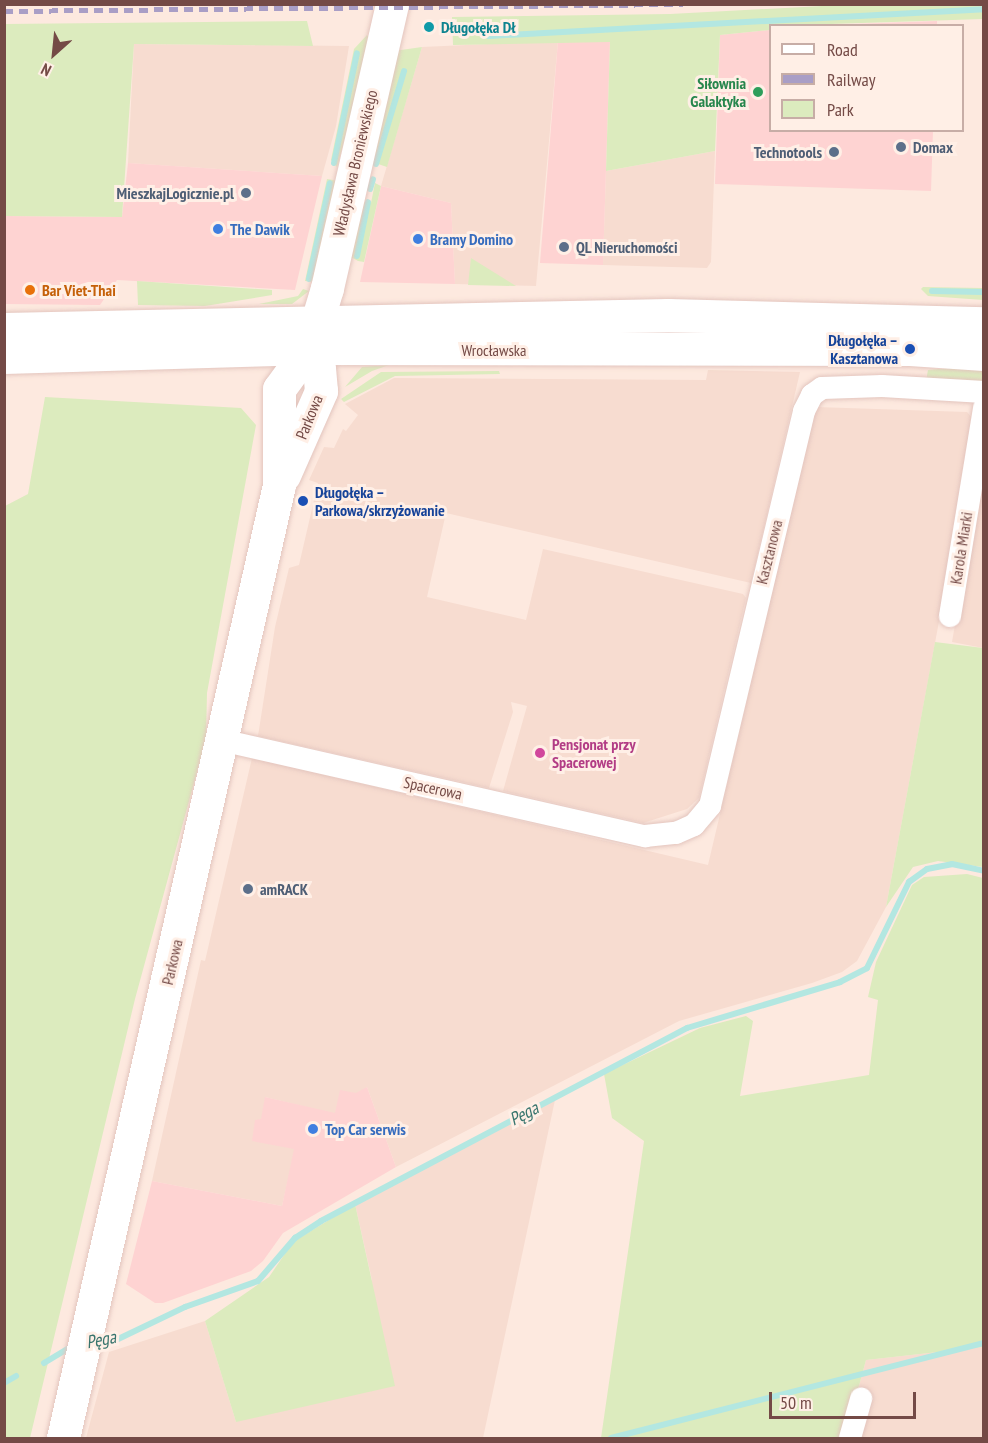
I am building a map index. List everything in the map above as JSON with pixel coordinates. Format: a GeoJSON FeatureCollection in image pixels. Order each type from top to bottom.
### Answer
{"type":"FeatureCollection","features":[{"type":"Feature","properties":{"kind":"main road","name":"Władysława Broniewskiego"},"geometry":{"type":"LineString","coordinates":[[313,334],[392,4]]}},
{"type":"Feature","properties":{"kind":"main road","name":"Wrocławska"},"geometry":{"type":"LineString","coordinates":[[4,357],[313,334],[668,315],[984,323]]}},
{"type":"Feature","properties":{"kind":"main road","name":"Wrocławska"},"geometry":{"type":"LineString","coordinates":[[4,329],[313,334],[910,349],[984,354]]}},
{"type":"Feature","properties":{"kind":"main road","name":"Parkowa"},"geometry":{"type":"LineString","coordinates":[[63,1438],[279,485],[321,391],[313,334]]}},
{"type":"Feature","properties":{"kind":"street","name":"Kasztanowa"},"geometry":{"type":"LineString","coordinates":[[645,836],[676,833],[694,825],[710,807],[804,411],[812,394],[822,388],[882,386],[984,392]]}},
{"type":"Feature","properties":{"kind":"street","name":"Karola Miarki"},"geometry":{"type":"LineString","coordinates":[[950,616],[984,408]]}},
{"type":"Feature","properties":{"kind":"street","name":"Spacerowa"},"geometry":{"type":"LineString","coordinates":[[221,740],[645,836]]}},
{"type":"Feature","properties":{"kind":"street"},"geometry":{"type":"LineString","coordinates":[[850,1438],[861,1399]]}},
{"type":"Feature","properties":{"kind":"shaded area"},"geometry":{"type":"Polygon","coordinates":[[[937,21],[937,24],[854,24],[937,21]]]}},
{"type":"Feature","properties":{"kind":"shaded area"},"geometry":{"type":"Polygon","coordinates":[[[769,30],[769,132],[933,132],[931,191],[715,184],[720,35],[769,30]]]}},
{"type":"Feature","properties":{"kind":"shaded area"},"geometry":{"type":"Polygon","coordinates":[[[558,41],[536,286],[455,284],[451,203],[381,186],[422,47],[558,41]]]}},
{"type":"Feature","properties":{"kind":"shaded area"},"geometry":{"type":"Polygon","coordinates":[[[558,41],[610,42],[603,265],[540,263],[558,41]]]}},
{"type":"Feature","properties":{"kind":"shaded area"},"geometry":{"type":"Polygon","coordinates":[[[134,44],[349,46],[336,126],[322,176],[128,163],[134,44]]]}},
{"type":"Feature","properties":{"kind":"shaded area"},"geometry":{"type":"Polygon","coordinates":[[[715,151],[711,262],[707,268],[603,265],[606,171],[715,151]]]}},
{"type":"Feature","properties":{"kind":"shaded area"},"geometry":{"type":"Polygon","coordinates":[[[128,163],[322,176],[295,290],[117,280],[100,305],[5,304],[4,216],[122,217],[128,163]]]}},
{"type":"Feature","properties":{"kind":"shaded area"},"geometry":{"type":"Polygon","coordinates":[[[381,186],[451,203],[455,284],[360,282],[381,186]]]}},
{"type":"Feature","properties":{"kind":"shaded area"},"geometry":{"type":"Polygon","coordinates":[[[708,370],[800,372],[751,583],[446,513],[427,597],[526,620],[543,549],[743,594],[746,598],[699,798],[687,809],[643,823],[503,791],[527,706],[511,702],[513,712],[489,788],[258,736],[275,627],[289,568],[299,565],[318,483],[309,480],[324,447],[334,448],[343,429],[346,431],[358,415],[345,404],[394,378],[706,380],[708,370]]]}},
{"type":"Feature","properties":{"kind":"shaded area"},"geometry":{"type":"Polygon","coordinates":[[[816,407],[967,412],[976,422],[886,907],[857,961],[842,972],[812,983],[679,1021],[396,1167],[367,1087],[335,1114],[265,1097],[295,1149],[282,1206],[152,1181],[201,960],[205,961],[252,758],[708,865],[816,407]]]}},
{"type":"Feature","properties":{"kind":"shaded area"},"geometry":{"type":"Polygon","coordinates":[[[983,463],[983,648],[952,642],[983,463]]]}},
{"type":"Feature","properties":{"kind":"shaded area"},"geometry":{"type":"Polygon","coordinates":[[[367,1087],[396,1167],[283,1233],[263,1261],[251,1271],[163,1303],[155,1303],[126,1284],[152,1181],[282,1206],[294,1149],[252,1141],[255,1120],[261,1119],[265,1097],[335,1113],[340,1090],[356,1093],[367,1087]]]}},
{"type":"Feature","properties":{"kind":"shaded area"},"geometry":{"type":"Polygon","coordinates":[[[555,1100],[483,1438],[86,1438],[109,1352],[205,1321],[236,1422],[372,1280],[355,1204],[555,1100]]]}},
{"type":"Feature","properties":{"kind":"shaded area"},"geometry":{"type":"Polygon","coordinates":[[[983,1347],[983,1438],[845,1438],[866,1360],[983,1347]]]}},
{"type":"Feature","properties":{"kind":"green space"},"geometry":{"type":"Polygon","coordinates":[[[859,4],[983,5],[983,19],[769,24],[769,30],[720,35],[715,151],[606,171],[610,42],[453,45],[452,17],[670,14],[859,4]]]}},
{"type":"Feature","properties":{"kind":"green space"},"geometry":{"type":"Polygon","coordinates":[[[307,21],[313,46],[134,44],[122,217],[5,216],[5,24],[307,21]]]}},
{"type":"Feature","properties":{"kind":"green space"},"geometry":{"type":"Polygon","coordinates":[[[367,35],[372,41],[337,167],[331,160],[354,49],[367,35]]]}},
{"type":"Feature","properties":{"kind":"green space"},"geometry":{"type":"Polygon","coordinates":[[[422,47],[387,167],[366,160],[394,51],[422,47]]]}},
{"type":"Feature","properties":{"kind":"green space"},"geometry":{"type":"Polygon","coordinates":[[[327,179],[339,181],[315,282],[305,281],[327,179]]]}},
{"type":"Feature","properties":{"kind":"green space"},"geometry":{"type":"Polygon","coordinates":[[[375,183],[381,186],[364,262],[358,261],[349,256],[363,202],[371,203],[375,183]]]}},
{"type":"Feature","properties":{"kind":"green space"},"geometry":{"type":"Polygon","coordinates":[[[471,258],[516,286],[468,285],[471,258]]]}},
{"type":"Feature","properties":{"kind":"green space"},"geometry":{"type":"Polygon","coordinates":[[[137,281],[272,290],[272,295],[205,306],[138,305],[137,281]]]}},
{"type":"Feature","properties":{"kind":"green space"},"geometry":{"type":"Polygon","coordinates":[[[923,287],[983,288],[983,300],[928,296],[921,289],[923,287]]]}},
{"type":"Feature","properties":{"kind":"green space"},"geometry":{"type":"Polygon","coordinates":[[[303,289],[309,291],[292,304],[259,304],[298,296],[303,289]]]}},
{"type":"Feature","properties":{"kind":"green space"},"geometry":{"type":"Polygon","coordinates":[[[389,365],[372,371],[345,387],[362,367],[389,365]]]}},
{"type":"Feature","properties":{"kind":"green space"},"geometry":{"type":"Polygon","coordinates":[[[983,365],[983,383],[926,381],[928,370],[983,365]]]}},
{"type":"Feature","properties":{"kind":"green space"},"geometry":{"type":"Polygon","coordinates":[[[499,371],[500,374],[395,376],[344,402],[341,399],[381,372],[499,371]]]}},
{"type":"Feature","properties":{"kind":"green space"},"geometry":{"type":"Polygon","coordinates":[[[45,397],[241,408],[256,425],[207,693],[206,739],[135,999],[30,1438],[5,1438],[5,506],[28,494],[45,397]]]}},
{"type":"Feature","properties":{"kind":"green space"},"geometry":{"type":"Polygon","coordinates":[[[935,642],[983,648],[983,867],[938,861],[913,867],[886,907],[935,642]]]}},
{"type":"Feature","properties":{"kind":"green space"},"geometry":{"type":"Polygon","coordinates":[[[967,874],[983,878],[983,1347],[866,1360],[845,1438],[601,1438],[644,1141],[612,1118],[604,1074],[700,1028],[746,1016],[753,1021],[740,1096],[869,1075],[878,1000],[868,997],[876,962],[912,885],[924,877],[967,874]]]}},
{"type":"Feature","properties":{"kind":"green space"},"geometry":{"type":"Polygon","coordinates":[[[355,1204],[395,1386],[236,1422],[205,1321],[269,1277],[293,1242],[355,1204]]]}},
{"type":"Feature","properties":{"kind":"waterway"},"geometry":{"type":"LineString","coordinates":[[489,36],[984,9]]}},
{"type":"Feature","properties":{"kind":"waterway"},"geometry":{"type":"LineString","coordinates":[[334,163],[357,53]]}},
{"type":"Feature","properties":{"kind":"waterway"},"geometry":{"type":"LineString","coordinates":[[376,164],[404,71]]}},
{"type":"Feature","properties":{"kind":"waterway"},"geometry":{"type":"LineString","coordinates":[[370,189],[373,179]]}},
{"type":"Feature","properties":{"kind":"waterway"},"geometry":{"type":"LineString","coordinates":[[309,279],[330,183]]}},
{"type":"Feature","properties":{"kind":"waterway"},"geometry":{"type":"LineString","coordinates":[[357,256],[368,202]]}},
{"type":"Feature","properties":{"kind":"waterway"},"geometry":{"type":"LineString","coordinates":[[932,291],[984,292]]}},
{"type":"Feature","properties":{"kind":"waterway","name":"Pęga"},"geometry":{"type":"LineString","coordinates":[[94,1343],[114,1341],[185,1307],[258,1281],[295,1238],[321,1221],[687,1028],[840,982],[867,968],[909,882],[927,869],[952,864],[984,871]]}},
{"type":"Feature","properties":{"kind":"waterway"},"geometry":{"type":"LineString","coordinates":[[611,1438],[984,1343]]}},
{"type":"Feature","properties":{"kind":"waterway","name":"Pęga"},"geometry":{"type":"LineString","coordinates":[[44,1363],[72,1346]]}},
{"type":"Feature","properties":{"kind":"waterway","name":"Pęga"},"geometry":{"type":"LineString","coordinates":[[4,1383],[16,1376]]}},
{"type":"Feature","properties":{"kind":"railway"},"geometry":{"type":"LineString","coordinates":[[4,11],[683,4]]}},
{"type":"Feature","properties":{"kind":"place","name":"Długołęka Dł"},"geometry":{"type":"Point","coordinates":[429,27]}},
{"type":"Feature","properties":{"kind":"place","name":"Siłownia Galaktyka"},"geometry":{"type":"Point","coordinates":[758,92]}},
{"type":"Feature","properties":{"kind":"place","name":"Domax"},"geometry":{"type":"Point","coordinates":[901,147]}},
{"type":"Feature","properties":{"kind":"place","name":"Technotools"},"geometry":{"type":"Point","coordinates":[834,152]}},
{"type":"Feature","properties":{"kind":"place","name":"MieszkajLogicznie.pl"},"geometry":{"type":"Point","coordinates":[246,193]}},
{"type":"Feature","properties":{"kind":"place","name":"The Dawik"},"geometry":{"type":"Point","coordinates":[218,229]}},
{"type":"Feature","properties":{"kind":"place","name":"Bramy Domino"},"geometry":{"type":"Point","coordinates":[418,239]}},
{"type":"Feature","properties":{"kind":"place","name":"QL Nieruchomości"},"geometry":{"type":"Point","coordinates":[564,247]}},
{"type":"Feature","properties":{"kind":"place","name":"Bar Viet-Thai"},"geometry":{"type":"Point","coordinates":[30,290]}},
{"type":"Feature","properties":{"kind":"place","name":"Długołęka – Kasztanowa"},"geometry":{"type":"Point","coordinates":[910,349]}},
{"type":"Feature","properties":{"kind":"place","name":"Długołęka – Parkowa/skrzyżowanie"},"geometry":{"type":"Point","coordinates":[303,501]}},
{"type":"Feature","properties":{"kind":"place","name":"Pensjonat przy Spacerowej"},"geometry":{"type":"Point","coordinates":[540,753]}},
{"type":"Feature","properties":{"kind":"place","name":"amRACK"},"geometry":{"type":"Point","coordinates":[248,889]}},
{"type":"Feature","properties":{"kind":"place","name":"Top Car serwis"},"geometry":{"type":"Point","coordinates":[313,1129]}}]}
